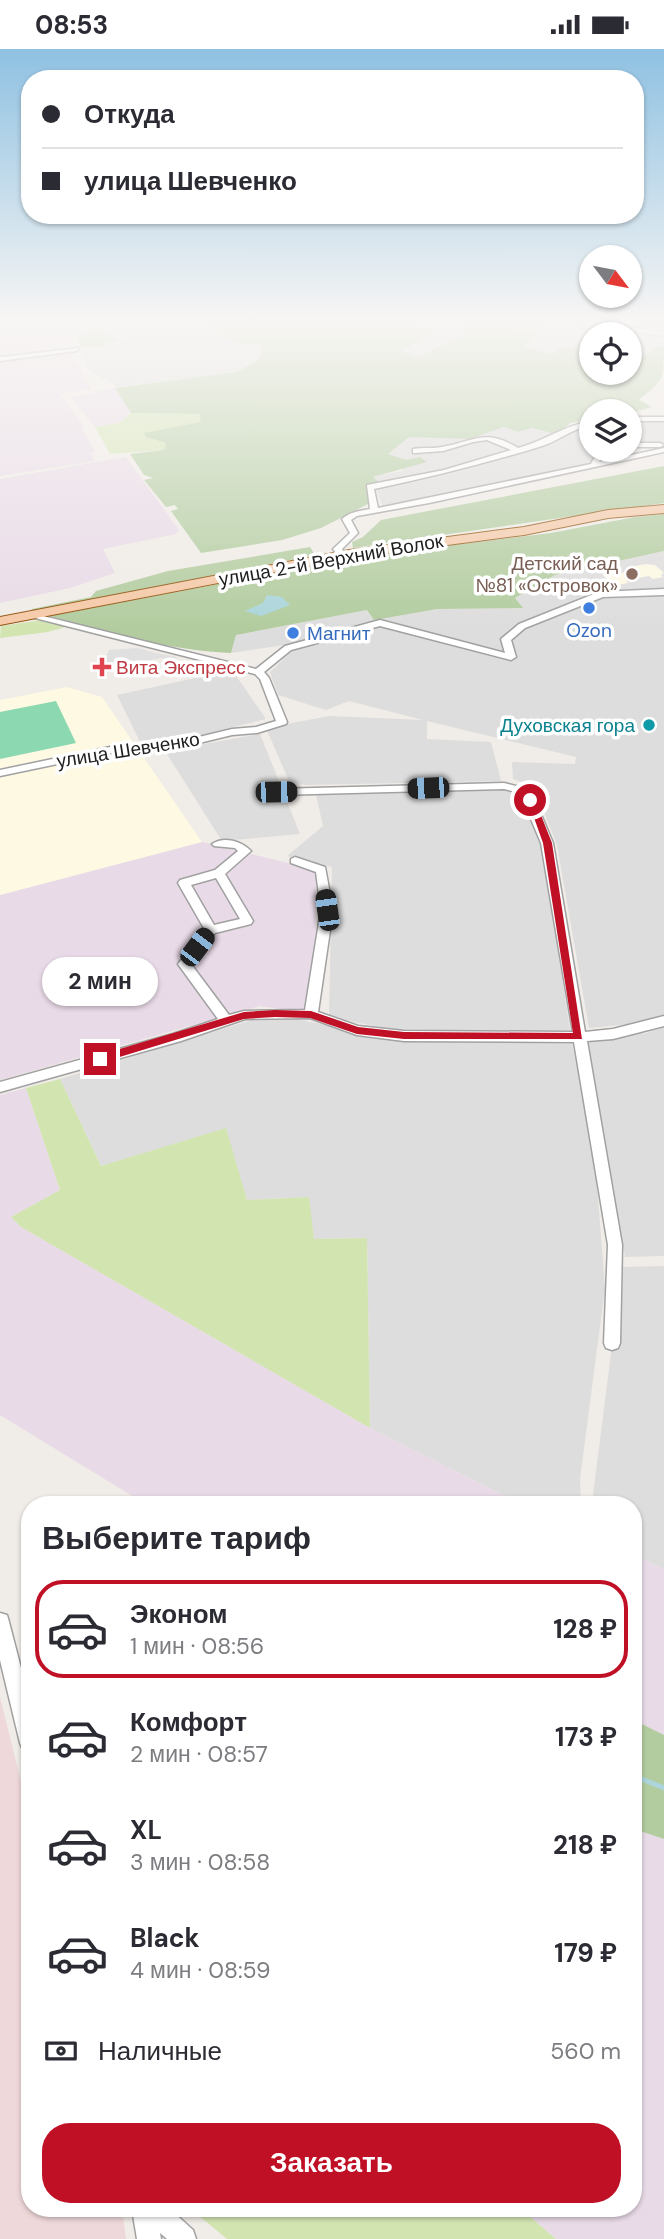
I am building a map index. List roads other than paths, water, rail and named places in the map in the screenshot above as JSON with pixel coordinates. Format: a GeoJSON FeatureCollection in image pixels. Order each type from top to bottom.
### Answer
{"type":"FeatureCollection","features":[{"type":"Feature","properties":{"kind":"main road","name":"улица 2-й Верхний Волок"},"geometry":{"type":"LineString","coordinates":[[0,621],[342,555],[524,531],[608,514],[664,509]]}},
{"type":"Feature","properties":{"kind":"street"},"geometry":{"type":"LineString","coordinates":[[374,510],[370,487],[445,473],[544,443],[579,425]]}},
{"type":"Feature","properties":{"kind":"street"},"geometry":{"type":"LineString","coordinates":[[416,451],[441,450],[487,436],[502,441],[515,450]]}},
{"type":"Feature","properties":{"kind":"street"},"geometry":{"type":"LineString","coordinates":[[642,446],[664,448]]}},
{"type":"Feature","properties":{"kind":"street"},"geometry":{"type":"LineString","coordinates":[[342,555],[337,549],[354,533],[346,519],[355,514],[594,466],[664,448]]}},
{"type":"Feature","properties":{"kind":"street"},"geometry":{"type":"LineString","coordinates":[[594,466],[596,462]]}},
{"type":"Feature","properties":{"kind":"street"},"geometry":{"type":"LineString","coordinates":[[34,615],[258,672],[288,648],[380,623],[511,657],[506,639],[522,626],[602,594],[664,592]]}},
{"type":"Feature","properties":{"kind":"street","name":"улица Шевченко"},"geometry":{"type":"LineString","coordinates":[[0,773],[110,750],[161,746],[232,732],[257,730],[282,722],[263,675],[258,672]]}},
{"type":"Feature","properties":{"kind":"street"},"geometry":{"type":"LineString","coordinates":[[276,792],[504,786],[524,791],[530,800],[547,843],[615,1245],[612,1343]]}},
{"type":"Feature","properties":{"kind":"street"},"geometry":{"type":"LineString","coordinates":[[211,930],[184,883],[219,873],[245,851],[238,845],[218,844]]}},
{"type":"Feature","properties":{"kind":"street"},"geometry":{"type":"LineString","coordinates":[[295,861],[321,870],[327,910],[311,1014]]}},
{"type":"Feature","properties":{"kind":"street"},"geometry":{"type":"LineString","coordinates":[[219,873],[247,921],[211,930],[184,964],[226,1021]]}},
{"type":"Feature","properties":{"kind":"street"},"geometry":{"type":"LineString","coordinates":[[0,1087],[244,1015],[311,1014],[357,1030],[404,1036],[579,1037],[613,1034],[664,1021]]}},
{"type":"Feature","properties":{"kind":"street"},"geometry":{"type":"LineString","coordinates":[[0,1622],[21,1707]]}},
{"type":"Feature","properties":{"kind":"street"},"geometry":{"type":"LineString","coordinates":[[145,2217],[149,2239]]}},
{"type":"Feature","properties":{"kind":"street"},"geometry":{"type":"LineString","coordinates":[[161,2217],[184,2239]]}},
{"type":"Feature","properties":{"kind":"water"},"geometry":{"type":"Polygon","coordinates":[[[267,595],[282,597],[290,605],[261,616],[245,611],[263,603],[267,595]]]}},
{"type":"Feature","properties":{"kind":"waterway"},"geometry":{"type":"LineString","coordinates":[[642,1779],[664,1788]]}},
{"type":"Feature","properties":{"kind":"place","name":"Детский сад №81 «Островок»"},"geometry":{"type":"Point","coordinates":[632,574]}},
{"type":"Feature","properties":{"kind":"place","name":"Ozon"},"geometry":{"type":"Point","coordinates":[589,608]}},
{"type":"Feature","properties":{"kind":"place","name":"Магнит"},"geometry":{"type":"Point","coordinates":[293,633]}},
{"type":"Feature","properties":{"kind":"place","name":"Вита Экспресс"},"geometry":{"type":"Point","coordinates":[102,667]}},
{"type":"Feature","properties":{"kind":"place","name":"Духовская гора"},"geometry":{"type":"Point","coordinates":[649,725]}}]}
